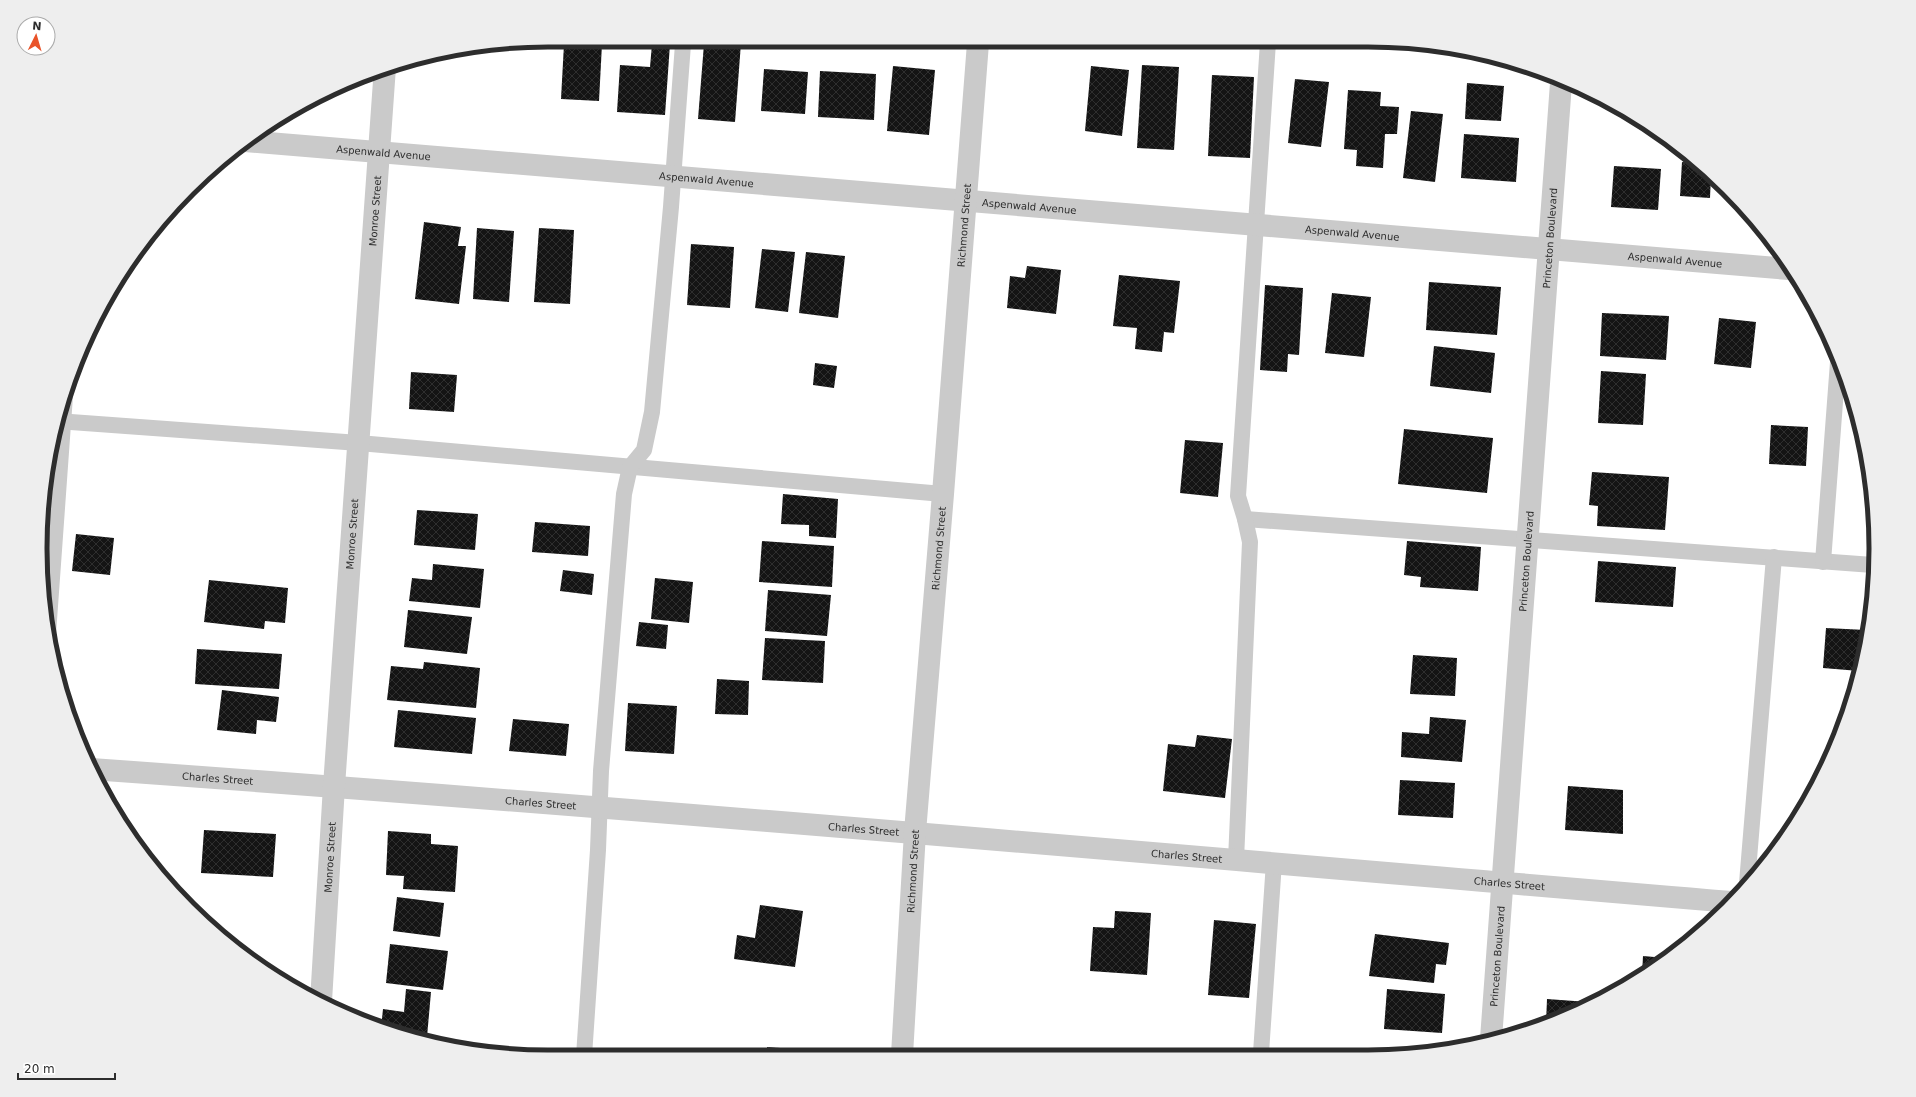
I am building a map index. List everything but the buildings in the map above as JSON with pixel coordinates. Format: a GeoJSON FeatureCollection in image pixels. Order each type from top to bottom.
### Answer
{"type":"FeatureCollection","features":[{"type":"Feature","properties":{"kind":"street","name":"Richmond Street"},"geometry":{"type":"LineString","coordinates":[[902,1050],[915,832],[978,47]]}},
{"type":"Feature","properties":{"kind":"street","name":"Monroe Street"},"geometry":{"type":"LineString","coordinates":[[321,995],[334,786],[384,75]]}},
{"type":"Feature","properties":{"kind":"street","name":"Princeton Boulevard"},"geometry":{"type":"LineString","coordinates":[[1491,1034],[1526,540],[1550,248],[1561,86]]}},
{"type":"Feature","properties":{"kind":"street","name":"Aspenwald Avenue"},"geometry":{"type":"LineString","coordinates":[[256,142],[673,175],[1256,226],[1782,267]]}},
{"type":"Feature","properties":{"kind":"street","name":"Charles Street"},"geometry":{"type":"LineString","coordinates":[[99,770],[334,786],[915,832],[1724,901]]}},
{"type":"Feature","properties":{"kind":"lane"},"geometry":{"type":"LineString","coordinates":[[584,1050],[600,808],[601,771],[624,494],[630,468],[644,450],[652,412],[673,175],[682,47]]}},
{"type":"Feature","properties":{"kind":"lane"},"geometry":{"type":"LineString","coordinates":[[1236,860],[1250,542],[1238,496],[1268,47]]}},
{"type":"Feature","properties":{"kind":"lane"},"geometry":{"type":"LineString","coordinates":[[1823,562],[1837,374]]}},
{"type":"Feature","properties":{"kind":"lane"},"geometry":{"type":"LineString","coordinates":[[64,421],[359,443],[630,468],[943,494]]}},
{"type":"Feature","properties":{"kind":"lane"},"geometry":{"type":"LineString","coordinates":[[50,601],[59,443]]}},
{"type":"Feature","properties":{"kind":"lane"},"geometry":{"type":"LineString","coordinates":[[1245,519],[1868,565]]}},
{"type":"Feature","properties":{"kind":"lane"},"geometry":{"type":"LineString","coordinates":[[1748,876],[1774,557]]}},
{"type":"Feature","properties":{"kind":"lane"},"geometry":{"type":"LineString","coordinates":[[1261,1050],[1274,862]]}}]}
